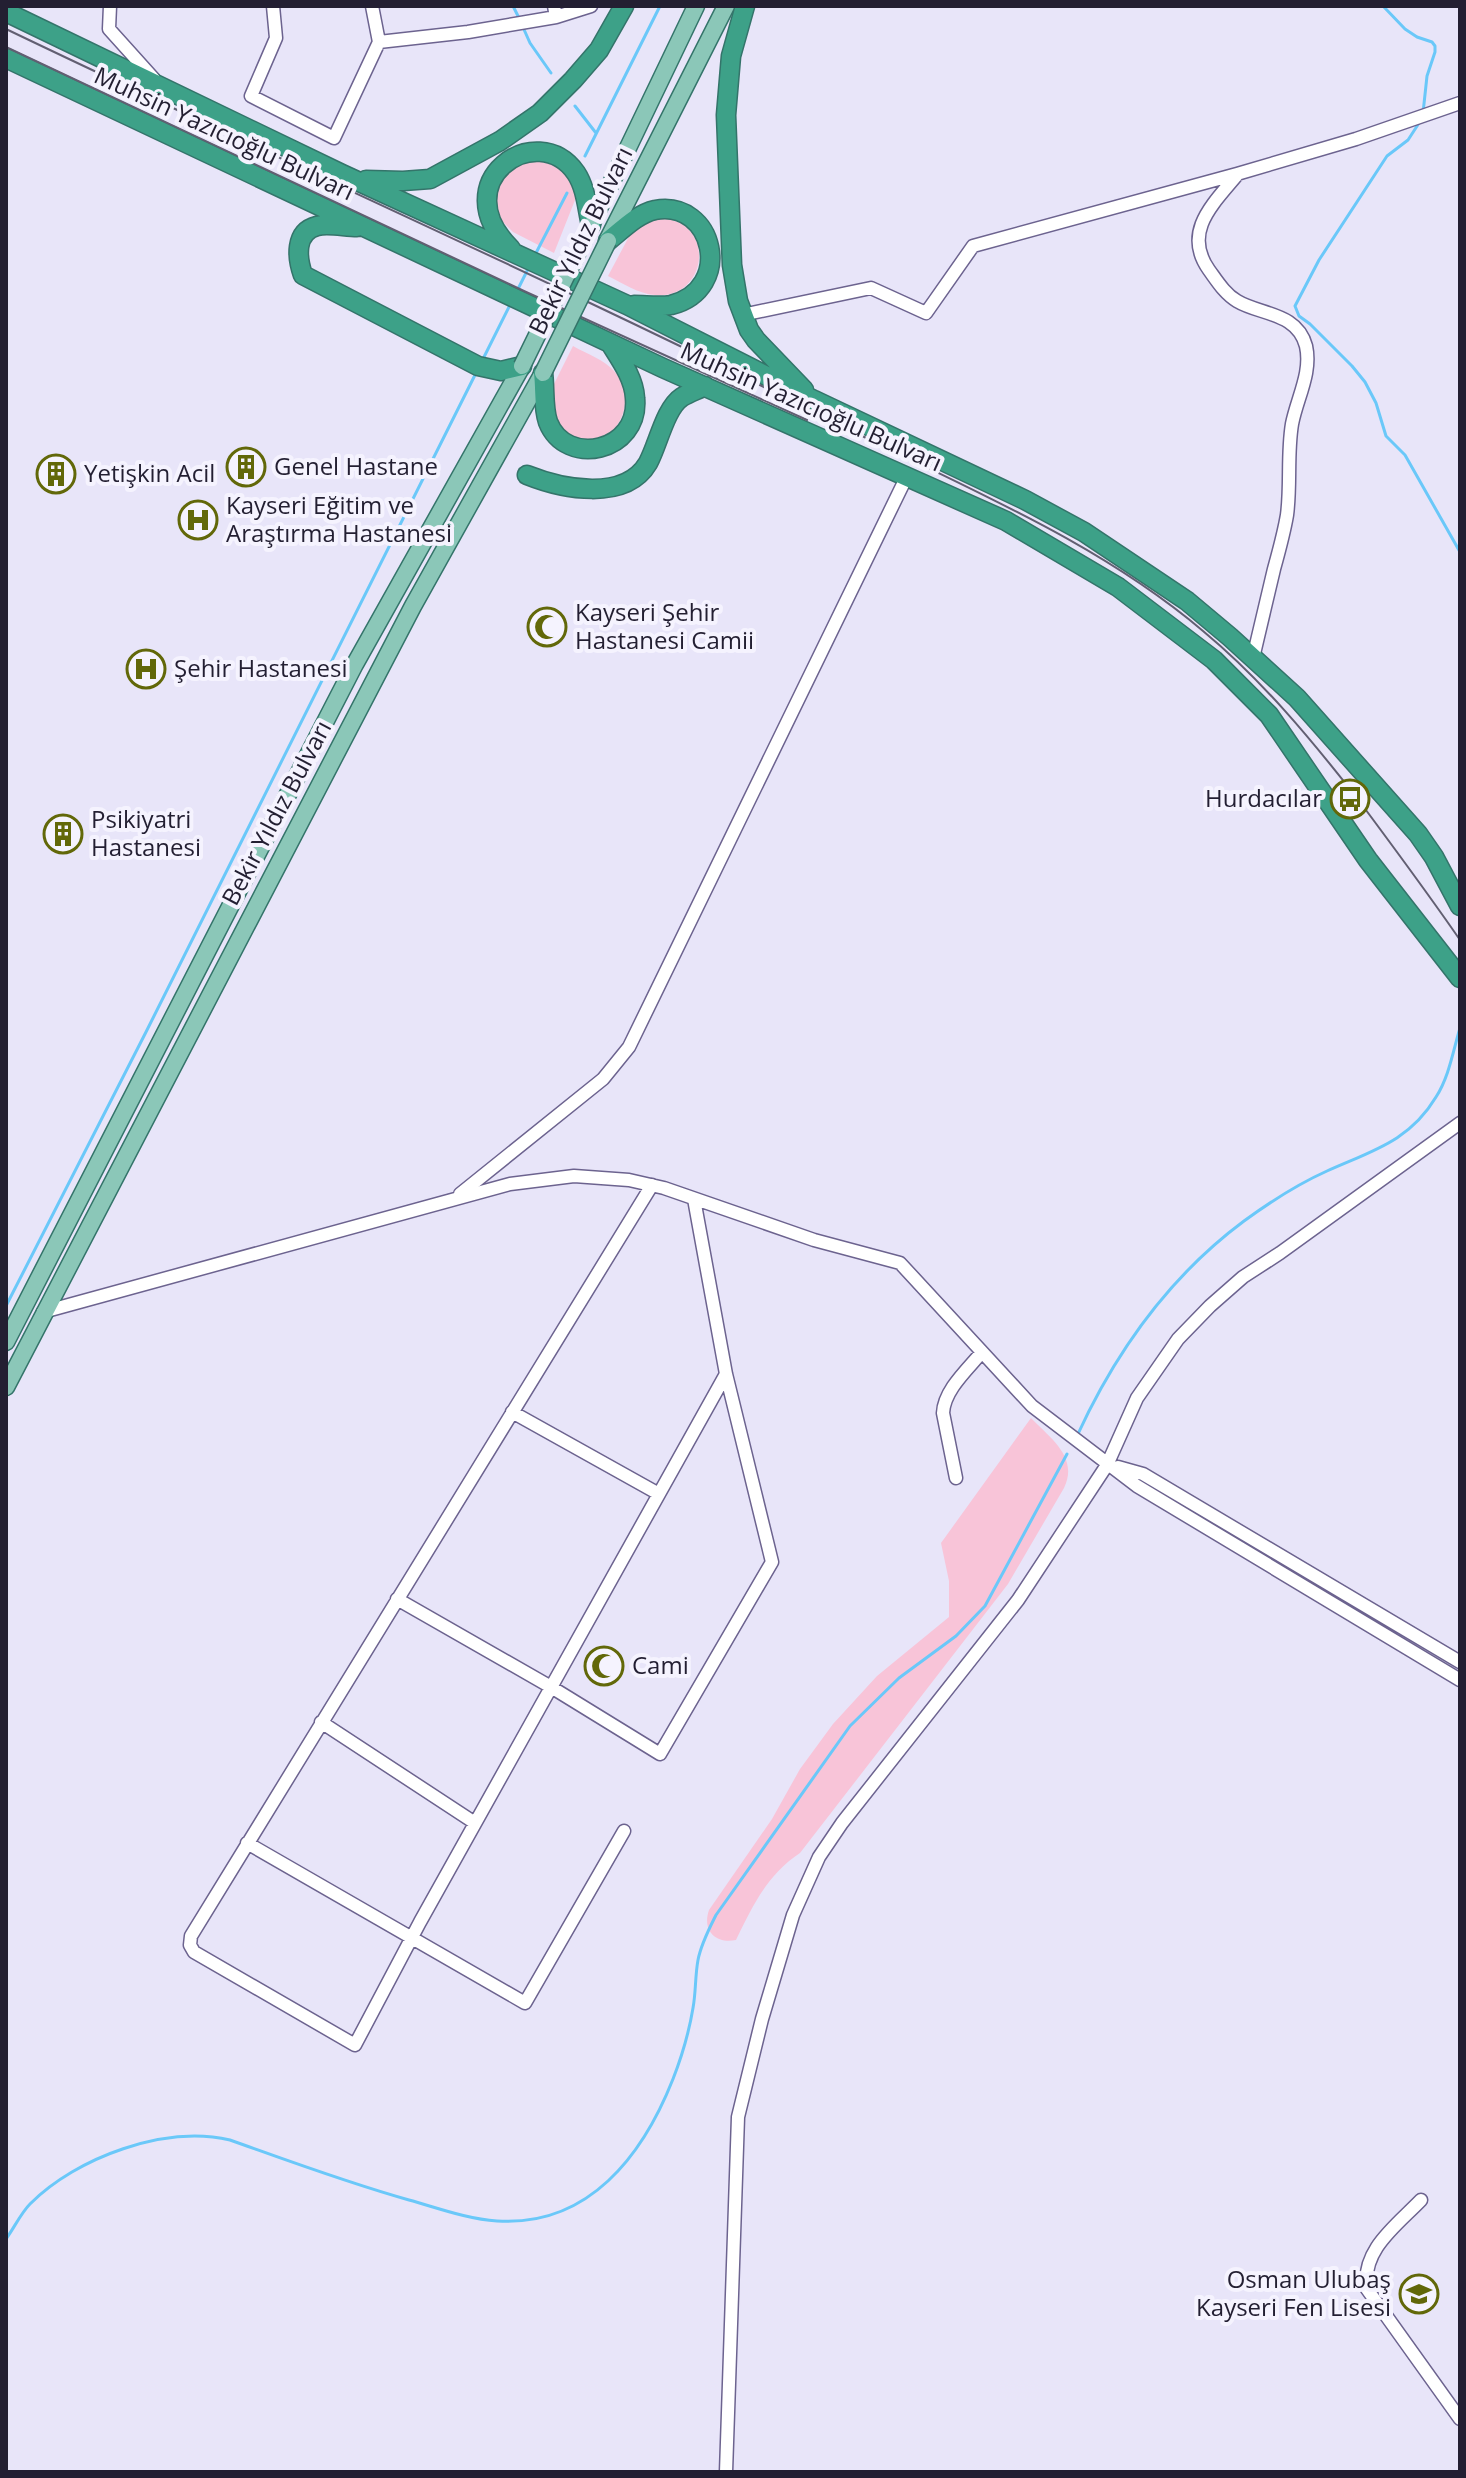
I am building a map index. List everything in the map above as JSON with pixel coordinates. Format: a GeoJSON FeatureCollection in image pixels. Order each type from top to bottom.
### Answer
{"type":"FeatureCollection","features":[{"type":"Feature","properties":{"kind":"highway"},"geometry":{"type":"LineString","coordinates":[[342,174],[371,181],[430,179],[500,141],[540,113],[573,80],[599,50],[624,6]]}},
{"type":"Feature","properties":{"kind":"highway"},"geometry":{"type":"LineString","coordinates":[[745,6],[731,56],[726,115],[732,265],[742,315],[756,340],[814,400]]}},
{"type":"Feature","properties":{"kind":"highway","name":"Muhsin Yazıcıoğlu Bulvarı"},"geometry":{"type":"LineString","coordinates":[[6,12],[342,174],[627,305],[814,400],[1025,500],[1084,532],[1187,601],[1297,698],[1418,834],[1460,906]]}},
{"type":"Feature","properties":{"kind":"highway","name":"Muhsin Yazıcıoğlu Bulvarı"},"geometry":{"type":"LineString","coordinates":[[6,58],[663,368],[1006,521],[1118,587],[1214,660],[1269,715],[1368,860],[1460,978]]}},
{"type":"Feature","properties":{"kind":"highway"},"geometry":{"type":"LineString","coordinates":[[513,251],[500,237],[491,220],[486,191],[499,168],[523,154],[549,154],[572,168],[583,188],[591,225]]}},
{"type":"Feature","properties":{"kind":"highway"},"geometry":{"type":"LineString","coordinates":[[608,241],[645,213],[660,210],[685,215],[700,228],[708,241],[711,261],[708,273],[701,286],[689,297],[666,306],[627,305]]}},
{"type":"Feature","properties":{"kind":"highway"},"geometry":{"type":"LineString","coordinates":[[366,228],[318,226],[305,233],[297,255],[303,275],[478,366],[501,371],[522,366]]}},
{"type":"Feature","properties":{"kind":"highway"},"geometry":{"type":"LineString","coordinates":[[543,373],[548,420],[556,432],[567,442],[582,448],[593,450],[608,446],[628,428],[634,416],[636,399],[625,367],[608,341]]}},
{"type":"Feature","properties":{"kind":"highway"},"geometry":{"type":"LineString","coordinates":[[663,368],[669,395],[667,418]]}},
{"type":"Feature","properties":{"kind":"highway"},"geometry":{"type":"LineString","coordinates":[[527,475],[551,484],[576,488],[622,484],[639,474],[648,463],[679,398],[705,386]]}},
{"type":"Feature","properties":{"kind":"main road","name":"Bekir Yıldız Bulvarı"},"geometry":{"type":"LineString","coordinates":[[6,1342],[355,664],[522,366],[696,6]]}},
{"type":"Feature","properties":{"kind":"main road","name":"Bekir Yıldız Bulvarı"},"geometry":{"type":"LineString","coordinates":[[6,1387],[413,606],[543,373],[726,6]]}},
{"type":"Feature","properties":{"kind":"street"},"geometry":{"type":"LineString","coordinates":[[110,6],[109,29],[161,87]]}},
{"type":"Feature","properties":{"kind":"street"},"geometry":{"type":"LineString","coordinates":[[273,6],[276,38],[251,96],[334,138],[379,42],[372,6]]}},
{"type":"Feature","properties":{"kind":"street"},"geometry":{"type":"LineString","coordinates":[[379,42],[468,32],[591,6]]}},
{"type":"Feature","properties":{"kind":"street"},"geometry":{"type":"LineString","coordinates":[[742,315],[871,288],[926,313],[973,246],[1237,174],[1356,139],[1460,103]]}},
{"type":"Feature","properties":{"kind":"street"},"geometry":{"type":"LineString","coordinates":[[1237,174],[1199,227],[1197,241],[1200,256],[1231,297],[1243,305],[1271,312],[1295,329],[1305,344],[1307,359],[1290,439],[1289,501],[1284,532],[1253,658]]}},
{"type":"Feature","properties":{"kind":"street"},"geometry":{"type":"LineString","coordinates":[[455,1198],[603,1079],[629,1047],[907,476]]}},
{"type":"Feature","properties":{"kind":"street"},"geometry":{"type":"LineString","coordinates":[[726,2472],[738,2117],[762,2019],[801,1894],[830,1840],[1018,1600],[1107,1465],[1137,1398],[1178,1339],[1243,1277],[1460,1123]]}},
{"type":"Feature","properties":{"kind":"street"},"geometry":{"type":"LineString","coordinates":[[43,1312],[510,1184],[556,1177],[611,1177],[652,1185],[814,1240],[900,1263],[1032,1406],[1107,1465],[1460,1680]]}},
{"type":"Feature","properties":{"kind":"street"},"geometry":{"type":"LineString","coordinates":[[652,1185],[191,1936],[190,1945],[197,1954],[355,2045],[475,1823],[726,1374]]}},
{"type":"Feature","properties":{"kind":"street"},"geometry":{"type":"LineString","coordinates":[[397,1599],[660,1754],[772,1562],[726,1374],[694,1199]]}},
{"type":"Feature","properties":{"kind":"street"},"geometry":{"type":"LineString","coordinates":[[956,1478],[943,1413],[944,1403],[948,1393],[982,1352]]}},
{"type":"Feature","properties":{"kind":"street"},"geometry":{"type":"LineString","coordinates":[[512,1412],[659,1494]]}},
{"type":"Feature","properties":{"kind":"street"},"geometry":{"type":"LineString","coordinates":[[1107,1465],[1143,1474],[1460,1662]]}},
{"type":"Feature","properties":{"kind":"street"},"geometry":{"type":"LineString","coordinates":[[321,1722],[475,1823]]}},
{"type":"Feature","properties":{"kind":"street"},"geometry":{"type":"LineString","coordinates":[[247,1843],[525,2003],[624,1831]]}},
{"type":"Feature","properties":{"kind":"street"},"geometry":{"type":"LineString","coordinates":[[1421,2200],[1371,2254],[1366,2273],[1367,2289],[1460,2419]]}},
{"type":"Feature","properties":{"kind":"shaded area"},"geometry":{"type":"Polygon","coordinates":[[[525,158],[553,164],[564,171],[577,195],[554,253],[513,232],[496,215],[495,183],[525,158]]]}},
{"type":"Feature","properties":{"kind":"shaded area"},"geometry":{"type":"Polygon","coordinates":[[[656,218],[676,221],[690,230],[697,243],[699,258],[695,273],[687,285],[673,293],[655,295],[608,276],[633,229],[656,218]]]}},
{"type":"Feature","properties":{"kind":"shaded area"},"geometry":{"type":"Polygon","coordinates":[[[573,346],[606,364],[623,385],[623,413],[608,435],[597,440],[583,441],[569,435],[555,423],[552,388],[573,346]]]}},
{"type":"Feature","properties":{"kind":"shaded area"},"geometry":{"type":"Polygon","coordinates":[[[1031,1418],[1060,1449],[1068,1467],[1068,1477],[1008,1584],[800,1853],[770,1881],[736,1940],[716,1938],[707,1924],[709,1910],[772,1819],[800,1769],[833,1724],[877,1676],[949,1617],[949,1581],[941,1543],[1031,1418]]]}},
{"type":"Feature","properties":{"kind":"waterway"},"geometry":{"type":"LineString","coordinates":[[513,6],[519,18]]}},
{"type":"Feature","properties":{"kind":"waterway"},"geometry":{"type":"LineString","coordinates":[[585,156],[660,6]]}},
{"type":"Feature","properties":{"kind":"waterway"},"geometry":{"type":"LineString","coordinates":[[1383,6],[1405,29],[1435,46],[1427,76],[1423,113]]}},
{"type":"Feature","properties":{"kind":"waterway"},"geometry":{"type":"LineString","coordinates":[[522,25],[530,43],[551,73]]}},
{"type":"Feature","properties":{"kind":"waterway"},"geometry":{"type":"LineString","coordinates":[[575,106],[596,133]]}},
{"type":"Feature","properties":{"kind":"waterway"},"geometry":{"type":"LineString","coordinates":[[1421,120],[1408,140],[1387,156],[1319,260],[1295,306],[1299,316],[1365,382],[1376,403],[1386,436],[1405,455],[1460,552]]}},
{"type":"Feature","properties":{"kind":"waterway"},"geometry":{"type":"LineString","coordinates":[[536,253],[567,193]]}},
{"type":"Feature","properties":{"kind":"waterway"},"geometry":{"type":"LineString","coordinates":[[516,293],[529,267]]}},
{"type":"Feature","properties":{"kind":"waterway"},"geometry":{"type":"LineString","coordinates":[[482,361],[511,303]]}},
{"type":"Feature","properties":{"kind":"waterway"},"geometry":{"type":"LineString","coordinates":[[6,1306],[477,371]]}},
{"type":"Feature","properties":{"kind":"waterway"},"geometry":{"type":"LineString","coordinates":[[1077,1436],[1127,1346],[1192,1266],[1244,1221],[1284,1194],[1316,1176],[1374,1151],[1414,1125],[1440,1089],[1460,1028]]}},
{"type":"Feature","properties":{"kind":"waterway"},"geometry":{"type":"LineString","coordinates":[[6,2239],[30,2204],[72,2172],[123,2149],[178,2137],[230,2140],[319,2172],[486,2220],[530,2220],[559,2212],[585,2199],[608,2181],[628,2159],[661,2107],[685,2044],[699,1954],[716,1915],[850,1726],[899,1678],[956,1636],[985,1606],[1067,1454]]}},
{"type":"Feature","properties":{"kind":"tram line"},"geometry":{"type":"LineString","coordinates":[[6,29],[742,376],[1031,519],[1120,570],[1203,631],[1284,710],[1357,798],[1460,940]]}},
{"type":"Feature","properties":{"kind":"tram line"},"geometry":{"type":"LineString","coordinates":[[6,47],[524,291],[807,420]]}},
{"type":"Feature","properties":{"kind":"place","name":"Genel Hastane"},"geometry":{"type":"Point","coordinates":[246,467]}},
{"type":"Feature","properties":{"kind":"place","name":"Yetişkin Acil"},"geometry":{"type":"Point","coordinates":[56,474]}},
{"type":"Feature","properties":{"kind":"place","name":"Kayseri Eğitim ve Araştırma Hastanesi"},"geometry":{"type":"Point","coordinates":[198,520]}},
{"type":"Feature","properties":{"kind":"place","name":"Kayseri Şehir Hastanesi Camii"},"geometry":{"type":"Point","coordinates":[547,627]}},
{"type":"Feature","properties":{"kind":"place","name":"Şehir Hastanesi"},"geometry":{"type":"Point","coordinates":[146,669]}},
{"type":"Feature","properties":{"kind":"place","name":"Hurdacılar"},"geometry":{"type":"Point","coordinates":[1350,799]}},
{"type":"Feature","properties":{"kind":"place","name":"Psikiyatri Hastanesi"},"geometry":{"type":"Point","coordinates":[63,834]}},
{"type":"Feature","properties":{"kind":"place","name":"Cami"},"geometry":{"type":"Point","coordinates":[604,1666]}},
{"type":"Feature","properties":{"kind":"place","name":"Osman Ulubaş Kayseri Fen Lisesi"},"geometry":{"type":"Point","coordinates":[1419,2294]}}]}
